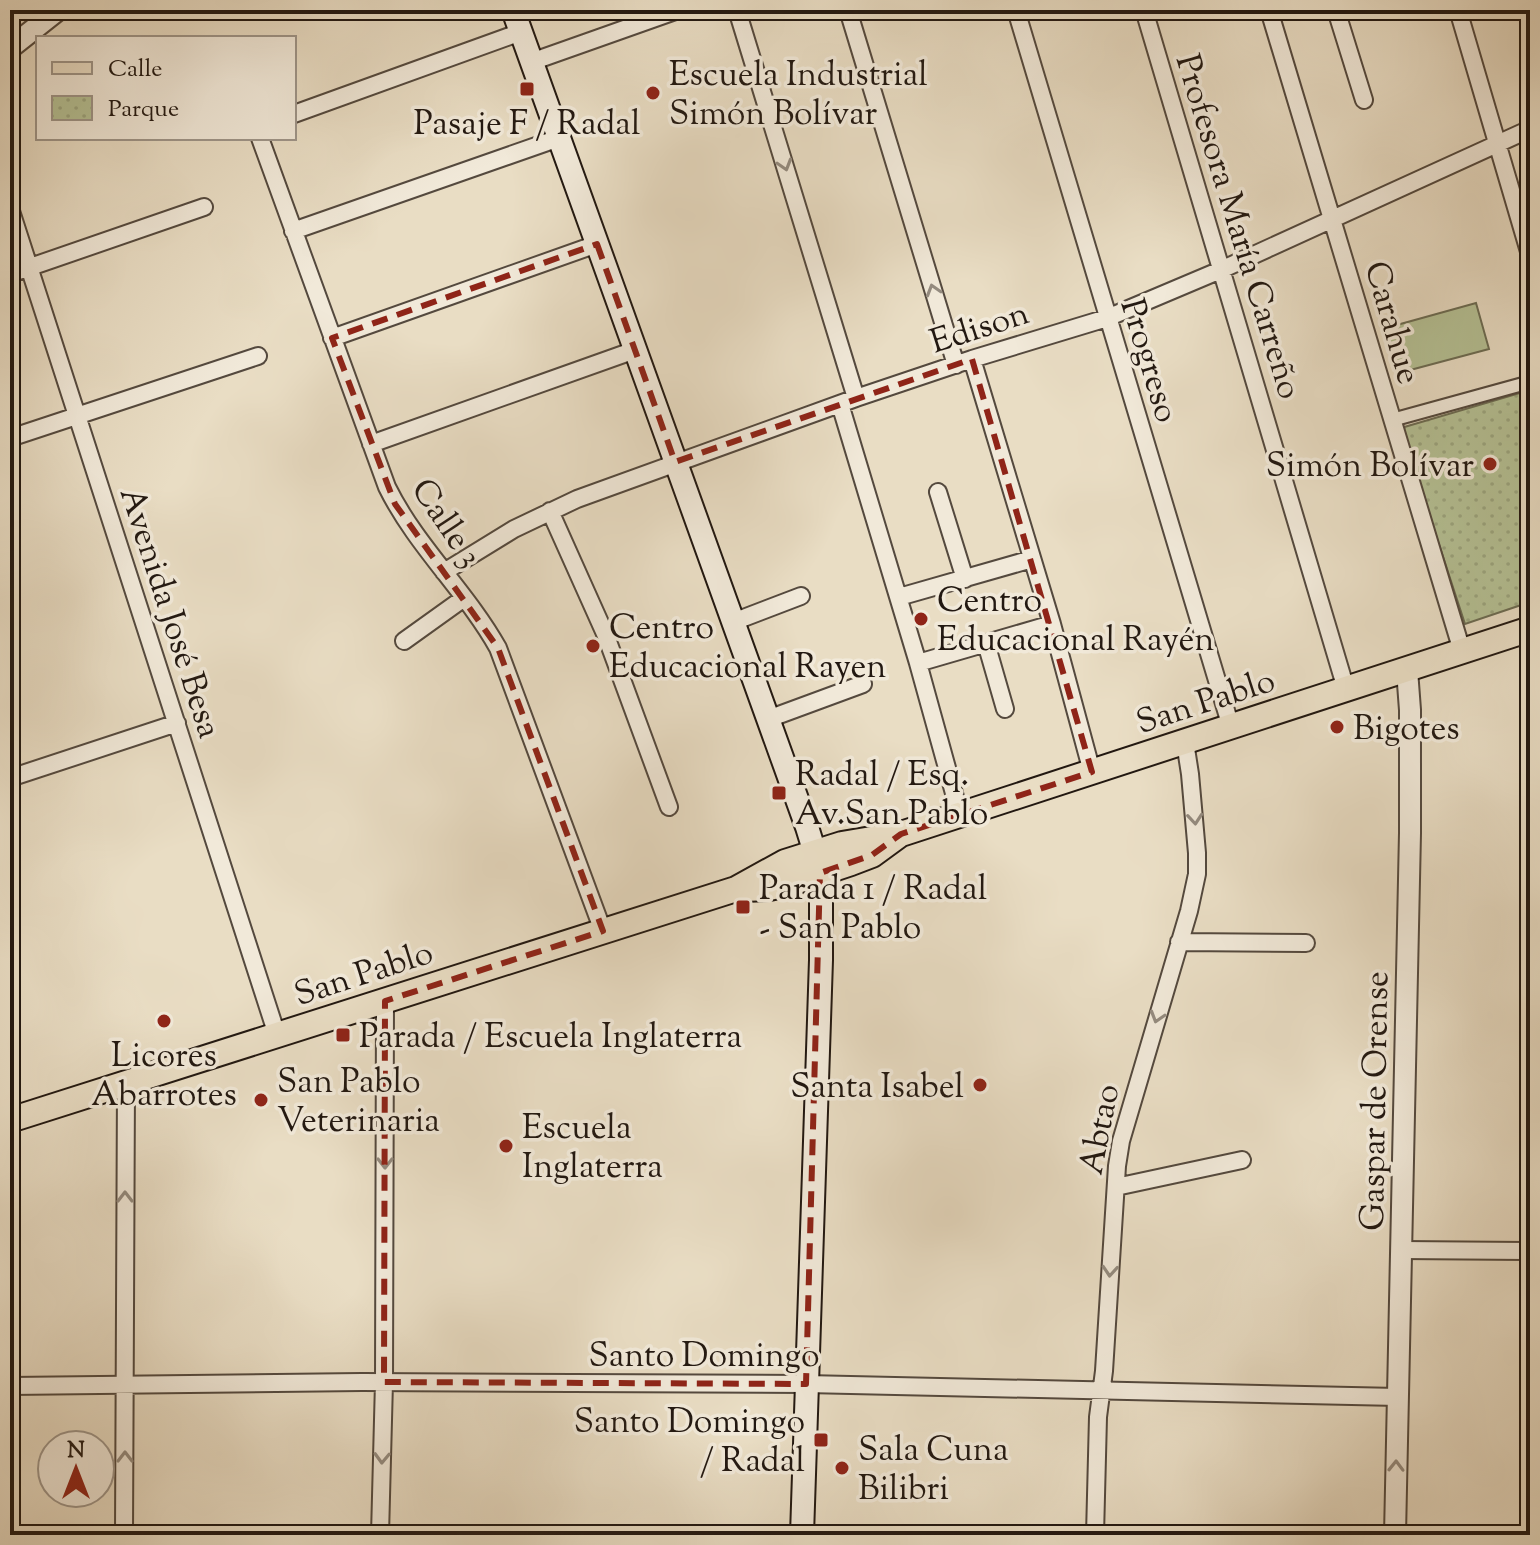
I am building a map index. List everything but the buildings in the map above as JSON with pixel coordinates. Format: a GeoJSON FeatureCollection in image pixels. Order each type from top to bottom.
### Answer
{"type":"FeatureCollection","features":[{"type":"Feature","properties":{"kind":"main road"},"geometry":{"type":"LineString","coordinates":[[513,10],[817,863],[822,898],[821,960],[802,1535]]}},
{"type":"Feature","properties":{"kind":"main road","name":"San Pablo"},"geometry":{"type":"LineString","coordinates":[[10,1120],[736,889],[785,862],[817,863],[842,844],[901,834],[1530,629]]}},
{"type":"Feature","properties":{"kind":"street"},"geometry":{"type":"LineString","coordinates":[[10,48],[58,10]]}},
{"type":"Feature","properties":{"kind":"street"},"geometry":{"type":"LineString","coordinates":[[531,62],[678,10]]}},
{"type":"Feature","properties":{"kind":"street"},"geometry":{"type":"LineString","coordinates":[[737,10],[848,401],[960,815]]}},
{"type":"Feature","properties":{"kind":"street"},"geometry":{"type":"LineString","coordinates":[[848,10],[1032,559],[1092,772]]}},
{"type":"Feature","properties":{"kind":"street","name":"Progreso"},"geometry":{"type":"LineString","coordinates":[[1016,10],[1231,727]]}},
{"type":"Feature","properties":{"kind":"street","name":"Profesora María Carreño"},"geometry":{"type":"LineString","coordinates":[[1144,10],[1346,689]]}},
{"type":"Feature","properties":{"kind":"street","name":"Carahue"},"geometry":{"type":"LineString","coordinates":[[1269,10],[1462,651]]}},
{"type":"Feature","properties":{"kind":"street"},"geometry":{"type":"LineString","coordinates":[[1336,10],[1364,100]]}},
{"type":"Feature","properties":{"kind":"street"},"geometry":{"type":"LineString","coordinates":[[1458,10],[1530,255]]}},
{"type":"Feature","properties":{"kind":"street"},"geometry":{"type":"LineString","coordinates":[[296,113],[521,32]]}},
{"type":"Feature","properties":{"kind":"street","name":"Edison"},"geometry":{"type":"LineString","coordinates":[[444,572],[502,536],[605,488],[848,401],[1107,318],[1223,269],[1530,129]]}},
{"type":"Feature","properties":{"kind":"street"},"geometry":{"type":"LineString","coordinates":[[293,231],[559,138]]}},
{"type":"Feature","properties":{"kind":"street","name":"Calle 3"},"geometry":{"type":"LineString","coordinates":[[261,140],[387,487],[407,523],[483,623],[498,648],[603,931]]}},
{"type":"Feature","properties":{"kind":"street"},"geometry":{"type":"LineString","coordinates":[[10,274],[204,207]]}},
{"type":"Feature","properties":{"kind":"street","name":"Avenida José Besa"},"geometry":{"type":"LineString","coordinates":[[10,208],[277,1035]]}},
{"type":"Feature","properties":{"kind":"street"},"geometry":{"type":"LineString","coordinates":[[332,338],[597,244]]}},
{"type":"Feature","properties":{"kind":"street"},"geometry":{"type":"LineString","coordinates":[[371,444],[635,350]]}},
{"type":"Feature","properties":{"kind":"street"},"geometry":{"type":"LineString","coordinates":[[10,438],[258,356]]}},
{"type":"Feature","properties":{"kind":"street"},"geometry":{"type":"LineString","coordinates":[[1392,420],[1530,382]]}},
{"type":"Feature","properties":{"kind":"street"},"geometry":{"type":"LineString","coordinates":[[938,492],[965,579]]}},
{"type":"Feature","properties":{"kind":"street"},"geometry":{"type":"LineString","coordinates":[[550,511],[606,636],[669,807]]}},
{"type":"Feature","properties":{"kind":"street"},"geometry":{"type":"LineString","coordinates":[[899,597],[1032,559]]}},
{"type":"Feature","properties":{"kind":"street"},"geometry":{"type":"LineString","coordinates":[[733,622],[801,596]]}},
{"type":"Feature","properties":{"kind":"street"},"geometry":{"type":"LineString","coordinates":[[404,641],[464,598]]}},
{"type":"Feature","properties":{"kind":"street"},"geometry":{"type":"LineString","coordinates":[[918,663],[1052,624]]}},
{"type":"Feature","properties":{"kind":"street"},"geometry":{"type":"LineString","coordinates":[[986,643],[1005,709]]}},
{"type":"Feature","properties":{"kind":"street","name":"Gaspar de Orense"},"geometry":{"type":"LineString","coordinates":[[1395,1535],[1410,833],[1407,670]]}},
{"type":"Feature","properties":{"kind":"street"},"geometry":{"type":"LineString","coordinates":[[768,719],[863,684]]}},
{"type":"Feature","properties":{"kind":"street"},"geometry":{"type":"LineString","coordinates":[[10,778],[177,723]]}},
{"type":"Feature","properties":{"kind":"street","name":"Abtao"},"geometry":{"type":"LineString","coordinates":[[1095,1535],[1098,1417],[1121,1141],[1197,874],[1196,829],[1185,742]]}},
{"type":"Feature","properties":{"kind":"street"},"geometry":{"type":"LineString","coordinates":[[1179,942],[1306,943]]}},
{"type":"Feature","properties":{"kind":"street"},"geometry":{"type":"LineString","coordinates":[[380,1535],[384,1382],[385,1001]]}},
{"type":"Feature","properties":{"kind":"street"},"geometry":{"type":"LineString","coordinates":[[124,1535],[126,1084]]}},
{"type":"Feature","properties":{"kind":"street"},"geometry":{"type":"LineString","coordinates":[[1116,1187],[1242,1160]]}},
{"type":"Feature","properties":{"kind":"street"},"geometry":{"type":"LineString","coordinates":[[1401,1250],[1530,1251]]}},
{"type":"Feature","properties":{"kind":"street","name":"Santo Domingo"},"geometry":{"type":"LineString","coordinates":[[10,1386],[384,1382],[806,1384],[1398,1397]]}},
{"type":"Feature","properties":{"kind":"highlighted area"},"geometry":{"type":"Polygon","coordinates":[[[597,244],[675,462],[972,359],[1092,772],[901,834],[872,855],[820,873],[806,1384],[384,1382],[385,1001],[603,931],[498,648],[395,504],[332,338],[597,244]]]}},
{"type":"Feature","properties":{"kind":"green space"},"geometry":{"type":"Polygon","coordinates":[[[1476,303],[1489,349],[1399,373],[1386,328],[1476,303]]]}},
{"type":"Feature","properties":{"kind":"green space"},"geometry":{"type":"Polygon","coordinates":[[[1530,390],[1530,602],[1465,624],[1401,428],[1530,390]]]}},
{"type":"Feature","properties":{"kind":"place","name":"Pasaje F / Radal"},"geometry":{"type":"Point","coordinates":[527,89]}},
{"type":"Feature","properties":{"kind":"place","name":"Escuela Industrial Simón Bolívar"},"geometry":{"type":"Point","coordinates":[653,93]}},
{"type":"Feature","properties":{"kind":"place","name":"Simón Bolívar"},"geometry":{"type":"Point","coordinates":[1490,464]}},
{"type":"Feature","properties":{"kind":"place","name":"Centro Educacional Rayén"},"geometry":{"type":"Point","coordinates":[921,619]}},
{"type":"Feature","properties":{"kind":"place","name":"Centro Educacional Rayen"},"geometry":{"type":"Point","coordinates":[593,646]}},
{"type":"Feature","properties":{"kind":"place","name":"Bigotes"},"geometry":{"type":"Point","coordinates":[1337,727]}},
{"type":"Feature","properties":{"kind":"place","name":"Radal / Esq. Av.San Pablo"},"geometry":{"type":"Point","coordinates":[779,793]}},
{"type":"Feature","properties":{"kind":"place","name":"Parada 1 / Radal - San Pablo"},"geometry":{"type":"Point","coordinates":[743,907]}},
{"type":"Feature","properties":{"kind":"place","name":"Licores Abarrotes"},"geometry":{"type":"Point","coordinates":[164,1021]}},
{"type":"Feature","properties":{"kind":"place","name":"Parada / Escuela Inglaterra"},"geometry":{"type":"Point","coordinates":[343,1035]}},
{"type":"Feature","properties":{"kind":"place","name":"Santa Isabel"},"geometry":{"type":"Point","coordinates":[980,1085]}},
{"type":"Feature","properties":{"kind":"place","name":"San Pablo Veterinaria"},"geometry":{"type":"Point","coordinates":[261,1100]}},
{"type":"Feature","properties":{"kind":"place","name":"Escuela Inglaterra"},"geometry":{"type":"Point","coordinates":[506,1146]}},
{"type":"Feature","properties":{"kind":"place","name":"Santo Domingo / Radal"},"geometry":{"type":"Point","coordinates":[821,1440]}},
{"type":"Feature","properties":{"kind":"place","name":"Sala Cuna Bilibri"},"geometry":{"type":"Point","coordinates":[842,1468]}}]}
